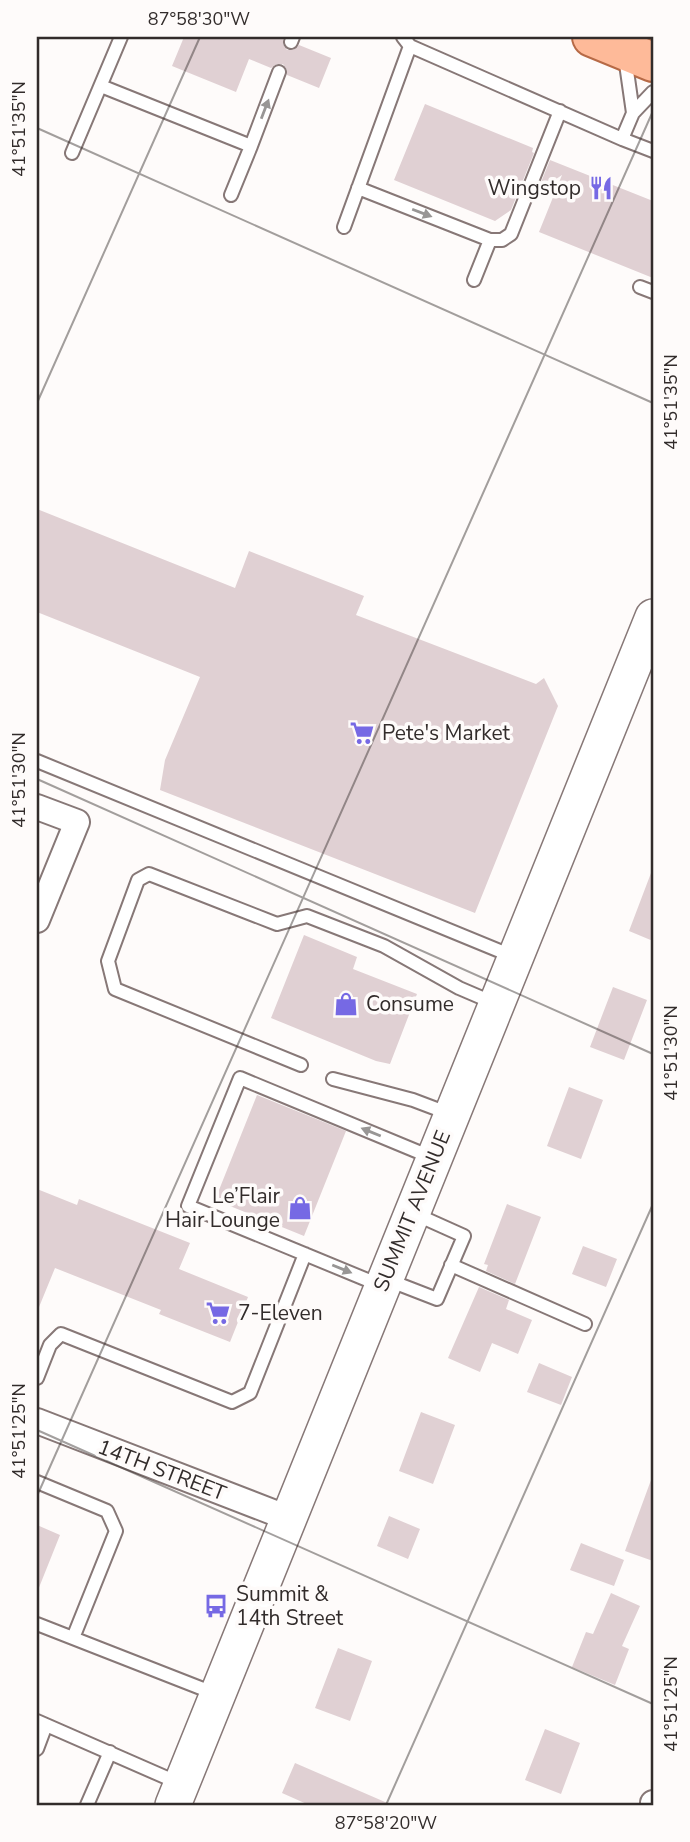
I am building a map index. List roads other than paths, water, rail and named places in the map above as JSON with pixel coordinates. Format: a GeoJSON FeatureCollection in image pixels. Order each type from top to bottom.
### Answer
{"type":"FeatureCollection","features":[{"type":"Feature","properties":{"kind":"main road","name":"SUMMIT AVENUE"},"geometry":{"type":"LineString","coordinates":[[177,1795],[653,617]]}},
{"type":"Feature","properties":{"kind":"street"},"geometry":{"type":"LineString","coordinates":[[37,807],[77,822],[37,920]]}},
{"type":"Feature","properties":{"kind":"street","name":"14TH STREET"},"geometry":{"type":"LineString","coordinates":[[37,1421],[288,1518]]}},
{"type":"Feature","properties":{"kind":"lane"},"geometry":{"type":"LineString","coordinates":[[72,153],[121,37]]}},
{"type":"Feature","properties":{"kind":"lane"},"geometry":{"type":"LineString","coordinates":[[344,227],[407,41],[653,151]]}},
{"type":"Feature","properties":{"kind":"lane"},"geometry":{"type":"LineString","coordinates":[[623,49],[633,113]]}},
{"type":"Feature","properties":{"kind":"lane"},"geometry":{"type":"LineString","coordinates":[[231,195],[279,72]]}},
{"type":"Feature","properties":{"kind":"lane"},"geometry":{"type":"LineString","coordinates":[[100,86],[251,146]]}},
{"type":"Feature","properties":{"kind":"lane"},"geometry":{"type":"LineString","coordinates":[[622,139],[633,113],[653,92]]}},
{"type":"Feature","properties":{"kind":"lane"},"geometry":{"type":"LineString","coordinates":[[358,188],[490,240],[502,240],[511,234],[561,111]]}},
{"type":"Feature","properties":{"kind":"lane"},"geometry":{"type":"LineString","coordinates":[[474,280],[490,240]]}},
{"type":"Feature","properties":{"kind":"lane"},"geometry":{"type":"LineString","coordinates":[[640,286],[653,292]]}},
{"type":"Feature","properties":{"kind":"lane"},"geometry":{"type":"LineString","coordinates":[[37,761],[515,957]]}},
{"type":"Feature","properties":{"kind":"lane"},"geometry":{"type":"LineString","coordinates":[[301,1065],[115,989],[108,961],[138,880],[149,874],[277,923],[307,916],[384,946],[459,988],[497,1004]]}},
{"type":"Feature","properties":{"kind":"lane"},"geometry":{"type":"LineString","coordinates":[[412,1213],[464,1236],[437,1299],[305,1254],[188,1206],[240,1078],[434,1158]]}},
{"type":"Feature","properties":{"kind":"lane"},"geometry":{"type":"LineString","coordinates":[[333,1079],[413,1100],[451,1115]]}},
{"type":"Feature","properties":{"kind":"lane"},"geometry":{"type":"LineString","coordinates":[[37,1378],[50,1345],[61,1334],[232,1402],[250,1393],[305,1254]]}},
{"type":"Feature","properties":{"kind":"lane"},"geometry":{"type":"LineString","coordinates":[[451,1265],[585,1324]]}},
{"type":"Feature","properties":{"kind":"lane"},"geometry":{"type":"LineString","coordinates":[[37,1482],[107,1511],[116,1531],[73,1638]]}},
{"type":"Feature","properties":{"kind":"lane"},"geometry":{"type":"LineString","coordinates":[[37,1624],[217,1695]]}},
{"type":"Feature","properties":{"kind":"lane"},"geometry":{"type":"LineString","coordinates":[[37,1749],[41,1723],[110,1752],[177,1795]]}},
{"type":"Feature","properties":{"kind":"lane"},"geometry":{"type":"LineString","coordinates":[[87,1805],[110,1752]]}},
{"type":"Feature","properties":{"kind":"place","name":"Wingstop"},"geometry":{"type":"Point","coordinates":[601,188]}},
{"type":"Feature","properties":{"kind":"place","name":"Pete's Market"},"geometry":{"type":"Point","coordinates":[362,733]}},
{"type":"Feature","properties":{"kind":"place","name":"Consume"},"geometry":{"type":"Point","coordinates":[346,1004]}},
{"type":"Feature","properties":{"kind":"place","name":"Le’Flair Hair Lounge"},"geometry":{"type":"Point","coordinates":[300,1208]}},
{"type":"Feature","properties":{"kind":"place","name":"7-Eleven"},"geometry":{"type":"Point","coordinates":[218,1313]}},
{"type":"Feature","properties":{"kind":"place","name":"Summit & 14th Street"},"geometry":{"type":"Point","coordinates":[216,1606]}}]}
